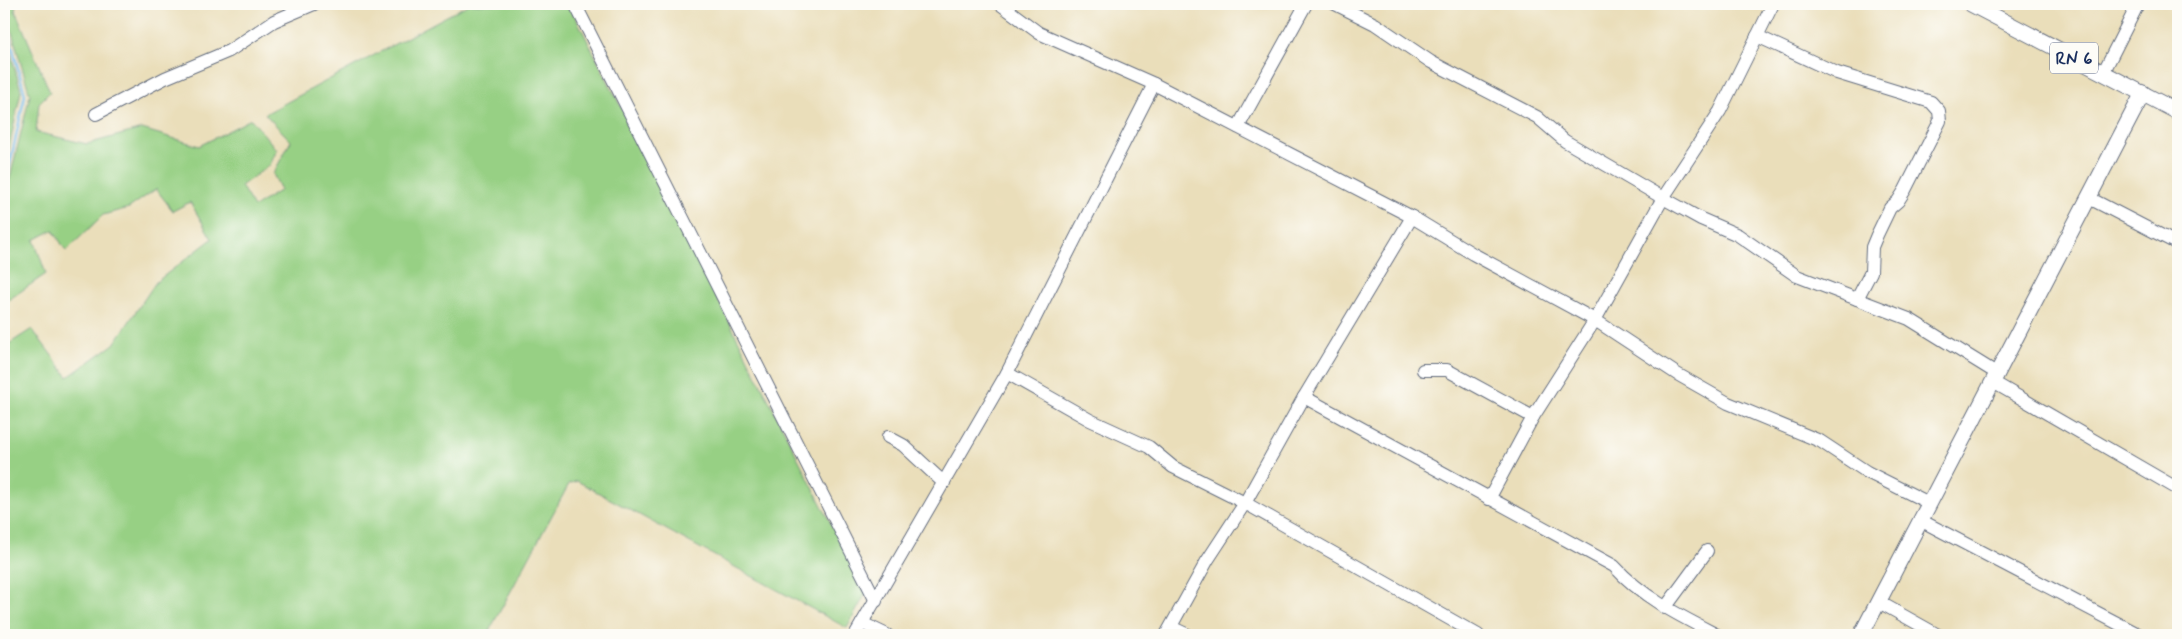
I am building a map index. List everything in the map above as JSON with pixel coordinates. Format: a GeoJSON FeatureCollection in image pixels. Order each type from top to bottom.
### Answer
{"type":"FeatureCollection","features":[{"type":"Feature","properties":{"kind":"main road","name":"RN 6"},"geometry":{"type":"LineString","coordinates":[[1971,4],[2178,112]]}},
{"type":"Feature","properties":{"kind":"main road"},"geometry":{"type":"LineString","coordinates":[[1861,635],[2143,93]]}},
{"type":"Feature","properties":{"kind":"street"},"geometry":{"type":"LineString","coordinates":[[96,114],[165,78],[229,51],[274,21],[314,4]]}},
{"type":"Feature","properties":{"kind":"street"},"geometry":{"type":"LineString","coordinates":[[575,4],[876,601]]}},
{"type":"Feature","properties":{"kind":"street"},"geometry":{"type":"LineString","coordinates":[[1000,4],[1039,32],[1154,84],[1412,217],[1473,254],[1595,320],[1676,374],[1728,403],[1820,441],[1835,453],[1868,472],[1929,503]]}},
{"type":"Feature","properties":{"kind":"street"},"geometry":{"type":"LineString","coordinates":[[1238,127],[1306,4]]}},
{"type":"Feature","properties":{"kind":"street"},"geometry":{"type":"LineString","coordinates":[[1335,4],[1375,24],[1431,62],[1537,116],[1565,141],[1701,219],[1738,235],[1797,276],[1909,319],[1996,378],[2178,489]]}},
{"type":"Feature","properties":{"kind":"street"},"geometry":{"type":"LineString","coordinates":[[1489,499],[1533,418],[1595,320],[1663,198],[1720,111],[1773,4]]}},
{"type":"Feature","properties":{"kind":"street"},"geometry":{"type":"LineString","coordinates":[[2103,73],[2138,4]]}},
{"type":"Feature","properties":{"kind":"street"},"geometry":{"type":"LineString","coordinates":[[1757,36],[1837,73],[1931,102],[1938,111],[1940,121],[1935,133],[1902,196],[1890,208],[1877,235],[1872,247],[1871,272],[1857,299]]}},
{"type":"Feature","properties":{"kind":"street"},"geometry":{"type":"LineString","coordinates":[[855,635],[1007,373],[1154,84]]}},
{"type":"Feature","properties":{"kind":"street"},"geometry":{"type":"LineString","coordinates":[[2089,198],[2178,244]]}},
{"type":"Feature","properties":{"kind":"street"},"geometry":{"type":"LineString","coordinates":[[1188,635],[1169,631],[1207,561],[1244,503],[1304,397],[1412,217]]}},
{"type":"Feature","properties":{"kind":"street"},"geometry":{"type":"LineString","coordinates":[[1423,370],[1447,370],[1533,418]]}},
{"type":"Feature","properties":{"kind":"street"},"geometry":{"type":"LineString","coordinates":[[1007,373],[1090,420],[1149,448],[1173,467],[1244,503],[1377,580],[1478,635]]}},
{"type":"Feature","properties":{"kind":"street"},"geometry":{"type":"LineString","coordinates":[[1304,397],[1614,566],[1630,584],[1664,608],[1717,635]]}},
{"type":"Feature","properties":{"kind":"street"},"geometry":{"type":"LineString","coordinates":[[888,437],[903,445],[944,483]]}},
{"type":"Feature","properties":{"kind":"street"},"geometry":{"type":"LineString","coordinates":[[1920,520],[2139,635]]}},
{"type":"Feature","properties":{"kind":"street"},"geometry":{"type":"LineString","coordinates":[[1664,608],[1707,551]]}},
{"type":"Feature","properties":{"kind":"street"},"geometry":{"type":"LineString","coordinates":[[1879,602],[1938,635]]}},
{"type":"Feature","properties":{"kind":"street"},"geometry":{"type":"LineString","coordinates":[[862,623],[887,635]]}},
{"type":"Feature","properties":{"kind":"green space"},"geometry":{"type":"Polygon","coordinates":[[[9,4],[16,4],[15,10],[50,92],[39,103],[36,132],[87,144],[142,129],[199,146],[251,119],[277,150],[270,165],[241,186],[254,207],[281,190],[273,174],[291,141],[265,114],[469,4],[569,4],[866,593],[847,628],[577,481],[569,484],[487,635],[4,635],[4,347],[32,329],[68,377],[114,344],[156,282],[212,239],[190,202],[173,211],[156,189],[129,208],[103,215],[66,251],[53,230],[34,240],[46,274],[4,303],[4,192],[9,182],[30,95],[7,15],[9,4]]]}},
{"type":"Feature","properties":{"kind":"green space"},"geometry":{"type":"Polygon","coordinates":[[[4,29],[21,91],[4,172],[4,29]]]}},
{"type":"Feature","properties":{"kind":"waterway"},"geometry":{"type":"LineString","coordinates":[[4,15],[5,4]]}},
{"type":"Feature","properties":{"kind":"waterway"},"geometry":{"type":"LineString","coordinates":[[4,16],[25,95],[4,184]]}}]}
